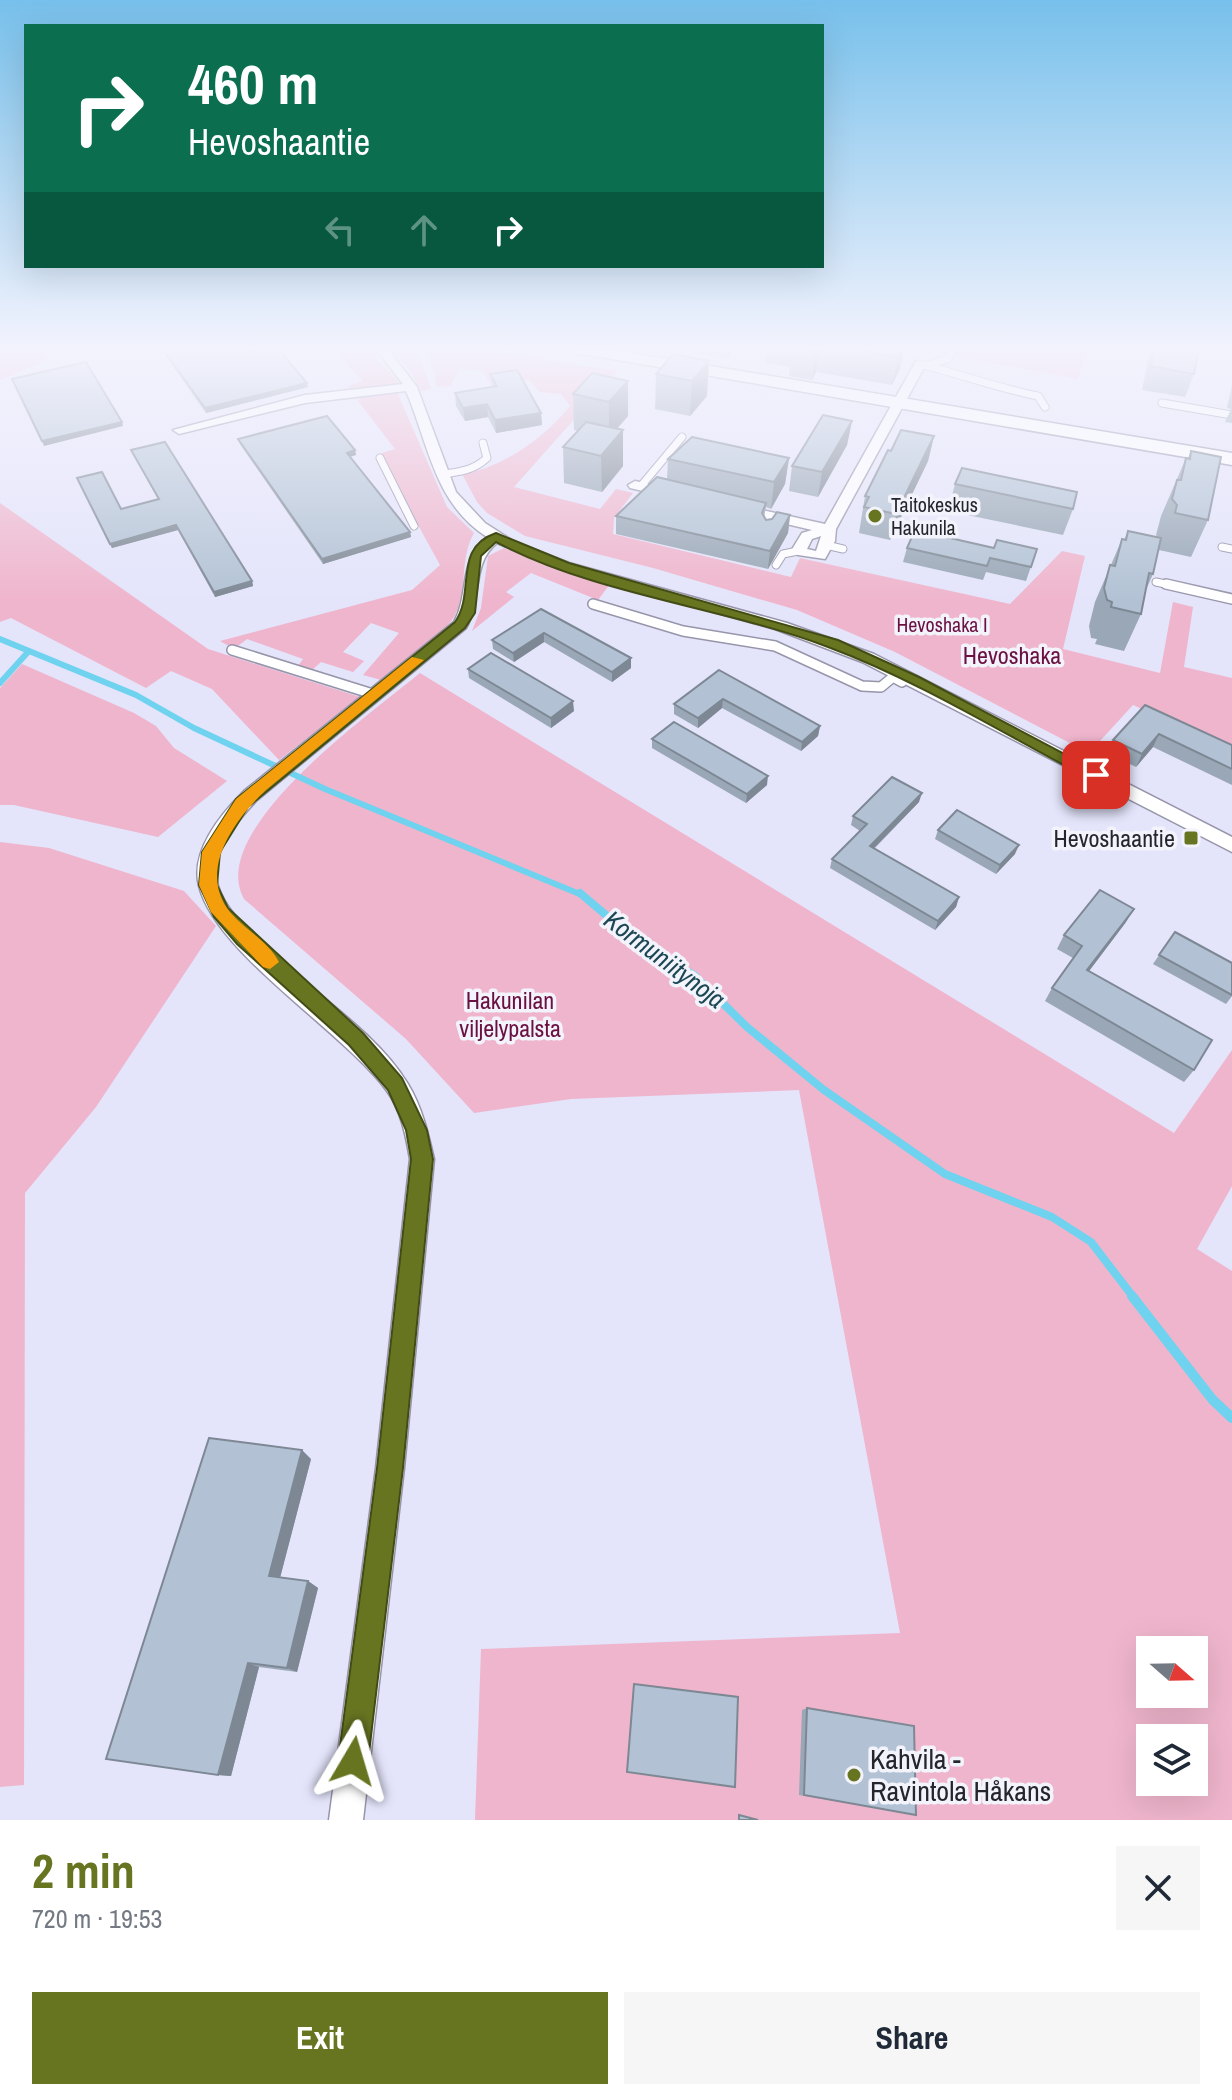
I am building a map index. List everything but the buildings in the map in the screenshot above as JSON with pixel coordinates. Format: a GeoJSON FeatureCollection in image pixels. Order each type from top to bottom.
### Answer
{"type":"FeatureCollection","features":[{"type":"Feature","properties":{"kind":"main road"},"geometry":{"type":"LineString","coordinates":[[1076,433],[1231,459]]}},
{"type":"Feature","properties":{"kind":"street"},"geometry":{"type":"LineString","coordinates":[[428,433],[443,474],[460,506],[496,537],[564,566],[833,643],[914,680],[1230,840]]}},
{"type":"Feature","properties":{"kind":"street"},"geometry":{"type":"LineString","coordinates":[[829,529],[807,536],[798,551],[820,556],[829,529],[882,433]]}},
{"type":"Feature","properties":{"kind":"street"},"geometry":{"type":"LineString","coordinates":[[638,486],[684,496]]}},
{"type":"Feature","properties":{"kind":"street"},"geometry":{"type":"LineString","coordinates":[[729,506],[772,523],[829,529]]}},
{"type":"Feature","properties":{"kind":"street"},"geometry":{"type":"LineString","coordinates":[[346,1820],[390,1468],[422,1159],[416,1130],[395,1084],[356,1039],[244,938],[220,912],[208,885],[211,852],[242,803],[260,786],[460,625],[468,613],[475,556],[480,546],[496,537]]}},
{"type":"Feature","properties":{"kind":"lane"},"geometry":{"type":"LineString","coordinates":[[638,486],[682,437]]}},
{"type":"Feature","properties":{"kind":"lane"},"geometry":{"type":"LineString","coordinates":[[443,474],[465,471],[484,462],[487,458],[483,443]]}},
{"type":"Feature","properties":{"kind":"lane"},"geometry":{"type":"LineString","coordinates":[[380,458],[414,526]]}},
{"type":"Feature","properties":{"kind":"lane"},"geometry":{"type":"LineString","coordinates":[[826,545],[843,549]]}},
{"type":"Feature","properties":{"kind":"lane"},"geometry":{"type":"LineString","coordinates":[[1222,547],[1232,549]]}},
{"type":"Feature","properties":{"kind":"lane"},"geometry":{"type":"LineString","coordinates":[[776,565],[783,554],[798,551]]}},
{"type":"Feature","properties":{"kind":"lane"},"geometry":{"type":"LineString","coordinates":[[1156,582],[1200,588],[1232,599]]}},
{"type":"Feature","properties":{"kind":"lane"},"geometry":{"type":"LineString","coordinates":[[593,604],[683,631],[775,646],[862,686],[881,687],[893,677],[908,685],[914,680]]}},
{"type":"Feature","properties":{"kind":"lane"},"geometry":{"type":"LineString","coordinates":[[232,650],[376,695]]}},
{"type":"Feature","properties":{"kind":"green space"},"geometry":{"type":"Polygon","coordinates":[[[383,433],[415,433],[447,507],[474,533],[467,553],[460,603],[451,622],[381,680],[363,675],[399,633],[371,623],[343,652],[364,661],[353,672],[321,662],[312,670],[298,666],[303,659],[247,639],[234,649],[220,641],[412,590],[440,565],[379,454],[395,449],[383,433]]]}},
{"type":"Feature","properties":{"kind":"green space","name":"Hevoshaka"},"geometry":{"type":"Polygon","coordinates":[[[543,433],[562,433],[514,487],[600,509],[616,489],[633,493],[614,518],[613,534],[791,577],[800,558],[1010,604],[1062,551],[1085,556],[1063,649],[1160,673],[1173,602],[1193,607],[1184,667],[1232,678],[1232,751],[1133,705],[1089,753],[895,652],[797,610],[653,568],[525,536],[487,513],[477,502],[462,474],[493,465],[543,433]]]}},
{"type":"Feature","properties":{"kind":"green space"},"geometry":{"type":"Polygon","coordinates":[[[0,503],[208,649],[360,697],[279,760],[212,689],[171,671],[146,688],[11,618],[0,622],[0,503]]]}},
{"type":"Feature","properties":{"kind":"green space"},"geometry":{"type":"Polygon","coordinates":[[[504,548],[610,584],[598,600],[531,573],[506,592],[514,597],[472,631],[481,608],[488,556],[504,548]]]}},
{"type":"Feature","properties":{"kind":"green space"},"geometry":{"type":"Polygon","coordinates":[[[22,664],[134,713],[156,726],[174,748],[227,781],[158,837],[14,805],[0,805],[0,688],[22,664]]]}},
{"type":"Feature","properties":{"kind":"green space","name":"Hakunilan viljelypalsta"},"geometry":{"type":"Polygon","coordinates":[[[420,673],[1174,1133],[1232,1050],[1232,1186],[1197,1249],[1232,1271],[1232,1820],[475,1820],[481,1649],[900,1633],[799,1090],[571,1099],[474,1113],[406,1039],[244,899],[238,871],[248,840],[270,807],[333,743],[420,673]]]}},
{"type":"Feature","properties":{"kind":"green space"},"geometry":{"type":"Polygon","coordinates":[[[0,842],[49,848],[184,891],[216,926],[96,1107],[25,1193],[24,1785],[0,1787],[0,842]]]}},
{"type":"Feature","properties":{"kind":"waterway","name":"Kormuniitynoja"},"geometry":{"type":"LineString","coordinates":[[0,639],[136,695],[194,728],[325,789],[582,895]]}},
{"type":"Feature","properties":{"kind":"waterway"},"geometry":{"type":"LineString","coordinates":[[0,683],[28,652]]}},
{"type":"Feature","properties":{"kind":"waterway","name":"Kormuniitynoja"},"geometry":{"type":"LineString","coordinates":[[580,893],[633,938],[695,976],[747,1027],[824,1090],[945,1174],[1052,1217],[1091,1242],[1134,1298]]}},
{"type":"Feature","properties":{"kind":"waterway","name":"Kormuniitynoja"},"geometry":{"type":"LineString","coordinates":[[1132,1296],[1212,1399],[1232,1418]]}},
{"type":"Feature","properties":{"kind":"slow traffic"},"geometry":{"type":"LineString","coordinates":[[270,962],[227,921],[208,885],[211,852],[219,835],[242,803],[260,786],[417,660]]}},
{"type":"Feature","properties":{"kind":"place","name":"Taitokeskus Hakunila"},"geometry":{"type":"Point","coordinates":[875,516]}},
{"type":"Feature","properties":{"kind":"place","name":"Hevoshaantie"},"geometry":{"type":"Point","coordinates":[1191,838]}},
{"type":"Feature","properties":{"kind":"place","name":"Kahvila - Ravintola Håkans"},"geometry":{"type":"Point","coordinates":[854,1775]}},
{"type":"Feature","properties":{"kind":"route"},"geometry":{"type":"LineString","coordinates":[[353,1761],[390,1468],[422,1159],[416,1130],[395,1084],[356,1039],[244,938],[220,912],[208,885],[211,852],[242,803],[460,625],[468,613],[475,556],[480,546],[496,537],[564,566],[833,643],[914,680],[1096,775]]}},
{"type":"Feature","properties":{"kind":"park label","name":"Hevoshaka I"},"geometry":{"type":"Point","coordinates":[942,624]}}]}
